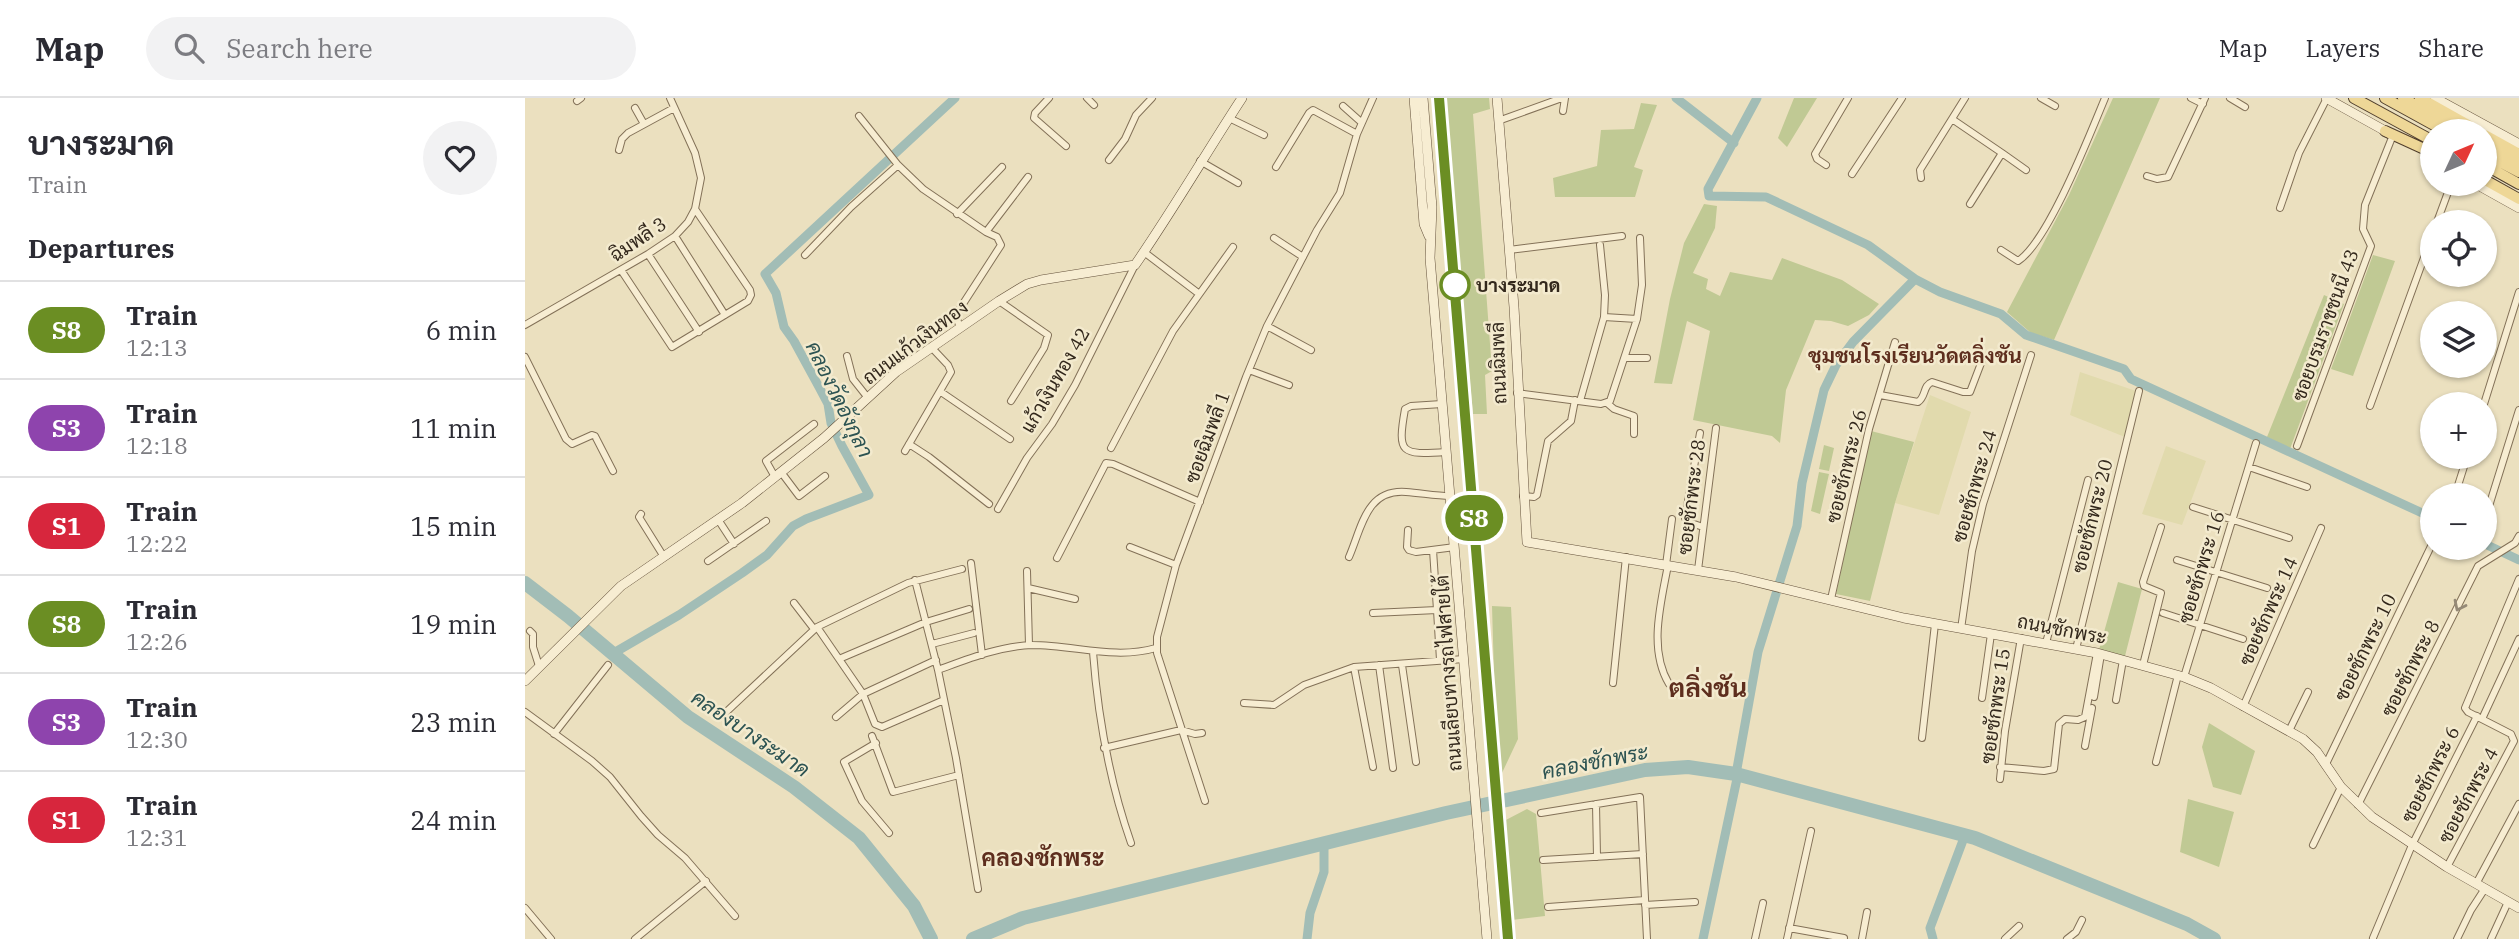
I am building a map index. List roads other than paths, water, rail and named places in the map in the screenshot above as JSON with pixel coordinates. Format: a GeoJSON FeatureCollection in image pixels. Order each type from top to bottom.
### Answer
{"type":"FeatureCollection","features":[{"type":"Feature","properties":{"kind":"main road"},"geometry":{"type":"LineString","coordinates":[[2354,98],[2420,132]]}},
{"type":"Feature","properties":{"kind":"main road"},"geometry":{"type":"LineString","coordinates":[[2364,98],[2420,131]]}},
{"type":"Feature","properties":{"kind":"main road"},"geometry":{"type":"LineString","coordinates":[[2385,98],[2423,119]]}},
{"type":"Feature","properties":{"kind":"main road"},"geometry":{"type":"LineString","coordinates":[[2403,98],[2441,119]]}},
{"type":"Feature","properties":{"kind":"main road"},"geometry":{"type":"LineString","coordinates":[[2420,98],[2458,119]]}},
{"type":"Feature","properties":{"kind":"main road"},"geometry":{"type":"LineString","coordinates":[[2389,133],[2420,149]]}},
{"type":"Feature","properties":{"kind":"main road"},"geometry":{"type":"LineString","coordinates":[[2497,142],[2519,154]]}},
{"type":"Feature","properties":{"kind":"main road"},"geometry":{"type":"LineString","coordinates":[[2497,151],[2519,163]]}},
{"type":"Feature","properties":{"kind":"main road"},"geometry":{"type":"LineString","coordinates":[[2497,160],[2519,172]]}},
{"type":"Feature","properties":{"kind":"main road"},"geometry":{"type":"LineString","coordinates":[[2497,174],[2519,186]]}},
{"type":"Feature","properties":{"kind":"main road"},"geometry":{"type":"LineString","coordinates":[[2497,187],[2519,199]]}},
{"type":"Feature","properties":{"kind":"street","name":"ฉิมพลี 3"},"geometry":{"type":"LineString","coordinates":[[525,325],[648,254],[675,236],[688,222],[695,209],[701,178],[695,153],[670,98]]}},
{"type":"Feature","properties":{"kind":"street"},"geometry":{"type":"LineString","coordinates":[[1049,98],[1035,113],[1034,118],[1066,146]]}},
{"type":"Feature","properties":{"kind":"street"},"geometry":{"type":"LineString","coordinates":[[1087,98],[1094,105]]}},
{"type":"Feature","properties":{"kind":"street"},"geometry":{"type":"LineString","coordinates":[[1109,160],[1125,139],[1136,115],[1152,98]]}},
{"type":"Feature","properties":{"kind":"street"},"geometry":{"type":"LineString","coordinates":[[1135,265],[1180,199],[1200,161],[1242,98]]}},
{"type":"Feature","properties":{"kind":"street","name":"ซอยฉิมพลี 1"},"geometry":{"type":"LineString","coordinates":[[1205,801],[1156,649],[1157,637],[1176,565],[1249,370],[1267,326],[1340,193],[1361,122],[1373,98]]}},
{"type":"Feature","properties":{"kind":"street","name":"ถนนเลียบทางรถไฟสายใต้"},"geometry":{"type":"LineString","coordinates":[[1414,98],[1424,224],[1429,236],[1445,452],[1456,547],[1487,939]]}},
{"type":"Feature","properties":{"kind":"street","name":"ถนนเลียบทางรถไฟสายใต้"},"geometry":{"type":"LineString","coordinates":[[1423,98],[1432,229],[1429,236]]}},
{"type":"Feature","properties":{"kind":"street","name":"ถนนฉิมพลี"},"geometry":{"type":"LineString","coordinates":[[1497,98],[1527,542]]}},
{"type":"Feature","properties":{"kind":"street"},"geometry":{"type":"LineString","coordinates":[[1498,121],[1564,98],[1563,111]]}},
{"type":"Feature","properties":{"kind":"street"},"geometry":{"type":"LineString","coordinates":[[1826,165],[1817,159],[1815,154],[1848,98]]}},
{"type":"Feature","properties":{"kind":"street"},"geometry":{"type":"LineString","coordinates":[[1851,174],[1902,98]]}},
{"type":"Feature","properties":{"kind":"street"},"geometry":{"type":"LineString","coordinates":[[1921,178],[1920,170],[1965,98]]}},
{"type":"Feature","properties":{"kind":"street"},"geometry":{"type":"LineString","coordinates":[[2041,98],[2055,106]]}},
{"type":"Feature","properties":{"kind":"street"},"geometry":{"type":"LineString","coordinates":[[2001,250],[2018,261],[2027,255],[2081,156],[2105,98]]}},
{"type":"Feature","properties":{"kind":"street"},"geometry":{"type":"LineString","coordinates":[[2147,176],[2157,179],[2168,177],[2204,101],[2191,98]]}},
{"type":"Feature","properties":{"kind":"street"},"geometry":{"type":"LineString","coordinates":[[2230,98],[2245,107]]}},
{"type":"Feature","properties":{"kind":"street"},"geometry":{"type":"LineString","coordinates":[[2280,208],[2299,153],[2327,98],[2389,133]]}},
{"type":"Feature","properties":{"kind":"street"},"geometry":{"type":"LineString","coordinates":[[2435,98],[2519,144]]}},
{"type":"Feature","properties":{"kind":"street"},"geometry":{"type":"LineString","coordinates":[[1343,106],[1361,122]]}},
{"type":"Feature","properties":{"kind":"street"},"geometry":{"type":"LineString","coordinates":[[635,108],[645,124]]}},
{"type":"Feature","properties":{"kind":"street"},"geometry":{"type":"LineString","coordinates":[[618,150],[625,136],[674,108]]}},
{"type":"Feature","properties":{"kind":"street"},"geometry":{"type":"LineString","coordinates":[[1276,167],[1313,110],[1357,134]]}},
{"type":"Feature","properties":{"kind":"street"},"geometry":{"type":"LineString","coordinates":[[859,116],[894,160],[923,189],[957,214],[997,237],[1001,245],[958,310],[960,328]]}},
{"type":"Feature","properties":{"kind":"street"},"geometry":{"type":"LineString","coordinates":[[1229,118],[1264,135]]}},
{"type":"Feature","properties":{"kind":"street"},"geometry":{"type":"LineString","coordinates":[[1952,119],[2026,170]]}},
{"type":"Feature","properties":{"kind":"street","name":"ซอยบรมราชชนนี 43"},"geometry":{"type":"LineString","coordinates":[[2297,446],[2371,246],[2363,229],[2365,205],[2389,133]]}},
{"type":"Feature","properties":{"kind":"street"},"geometry":{"type":"LineString","coordinates":[[1969,204],[2002,153]]}},
{"type":"Feature","properties":{"kind":"street"},"geometry":{"type":"LineString","coordinates":[[805,255],[894,160]]}},
{"type":"Feature","properties":{"kind":"street"},"geometry":{"type":"LineString","coordinates":[[1200,161],[1238,183]]}},
{"type":"Feature","properties":{"kind":"street"},"geometry":{"type":"LineString","coordinates":[[957,214],[1002,167]]}},
{"type":"Feature","properties":{"kind":"street"},"geometry":{"type":"LineString","coordinates":[[986,232],[1028,177]]}},
{"type":"Feature","properties":{"kind":"street"},"geometry":{"type":"LineString","coordinates":[[2497,196],[2519,208]]}},
{"type":"Feature","properties":{"kind":"street"},"geometry":{"type":"LineString","coordinates":[[621,270],[671,347],[748,301],[750,290],[695,209]]}},
{"type":"Feature","properties":{"kind":"street"},"geometry":{"type":"LineString","coordinates":[[675,236],[725,315]]}},
{"type":"Feature","properties":{"kind":"street"},"geometry":{"type":"LineString","coordinates":[[1509,250],[1622,236]]}},
{"type":"Feature","properties":{"kind":"street"},"geometry":{"type":"LineString","coordinates":[[1273,238],[1303,257]]}},
{"type":"Feature","properties":{"kind":"street"},"geometry":{"type":"LineString","coordinates":[[1604,403],[1613,395],[1637,318],[1642,285],[1640,238]]}},
{"type":"Feature","properties":{"kind":"street"},"geometry":{"type":"LineString","coordinates":[[1523,496],[1537,495],[1548,441],[1571,421],[1604,317],[1604,277],[1600,245]]}},
{"type":"Feature","properties":{"kind":"street"},"geometry":{"type":"LineString","coordinates":[[1111,448],[1158,356],[1198,293],[1233,247]]}},
{"type":"Feature","properties":{"kind":"street"},"geometry":{"type":"LineString","coordinates":[[1144,252],[1198,293]]}},
{"type":"Feature","properties":{"kind":"street"},"geometry":{"type":"LineString","coordinates":[[648,254],[699,332]]}},
{"type":"Feature","properties":{"kind":"street","name":"ถนนแก้วเงินทอง"},"geometry":{"type":"LineString","coordinates":[[525,681],[606,599],[719,521],[833,430],[896,372],[999,301],[1027,284],[1041,280],[1135,265]]}},
{"type":"Feature","properties":{"kind":"street","name":"แก้วเงินทอง 42"},"geometry":{"type":"LineString","coordinates":[[998,509],[1027,458],[1052,424],[1075,385],[1135,265]]}},
{"type":"Feature","properties":{"kind":"street"},"geometry":{"type":"LineString","coordinates":[[2370,406],[2420,269]]}},
{"type":"Feature","properties":{"kind":"street"},"geometry":{"type":"LineString","coordinates":[[2488,392],[2519,292]]}},
{"type":"Feature","properties":{"kind":"street"},"geometry":{"type":"LineString","coordinates":[[999,301],[1048,335],[1044,348],[1011,401]]}},
{"type":"Feature","properties":{"kind":"street"},"geometry":{"type":"LineString","coordinates":[[1604,317],[1637,318]]}},
{"type":"Feature","properties":{"kind":"street"},"geometry":{"type":"LineString","coordinates":[[1267,326],[1311,350]]}},
{"type":"Feature","properties":{"kind":"street","name":"ซอยชักพระ 26"},"geometry":{"type":"LineString","coordinates":[[1831,598],[1869,429],[1895,342]]}},
{"type":"Feature","properties":{"kind":"street"},"geometry":{"type":"LineString","coordinates":[[932,348],[951,369],[941,393],[907,447],[929,457],[989,504]]}},
{"type":"Feature","properties":{"kind":"street","name":"ซอยชักพระ 24"},"geometry":{"type":"LineString","coordinates":[[1961,628],[1972,551],[1983,504],[2031,355]]}},
{"type":"Feature","properties":{"kind":"street"},"geometry":{"type":"LineString","coordinates":[[846,356],[853,379],[868,398]]}},
{"type":"Feature","properties":{"kind":"street"},"geometry":{"type":"LineString","coordinates":[[525,357],[563,436],[572,444],[595,436],[613,471]]}},
{"type":"Feature","properties":{"kind":"street"},"geometry":{"type":"LineString","coordinates":[[1625,358],[1647,358]]}},
{"type":"Feature","properties":{"kind":"street"},"geometry":{"type":"LineString","coordinates":[[1880,395],[1918,402],[1922,399],[1927,385],[1932,382],[1970,393],[1983,358]]}},
{"type":"Feature","properties":{"kind":"street"},"geometry":{"type":"LineString","coordinates":[[1249,370],[1289,385]]}},
{"type":"Feature","properties":{"kind":"street","name":"ซอยชักพระ 20"},"geometry":{"type":"LineString","coordinates":[[2076,649],[2139,391]]}},
{"type":"Feature","properties":{"kind":"street"},"geometry":{"type":"LineString","coordinates":[[941,393],[1010,439]]}},
{"type":"Feature","properties":{"kind":"street"},"geometry":{"type":"LineString","coordinates":[[1517,393],[1604,403],[1634,415],[1634,434]]}},
{"type":"Feature","properties":{"kind":"street"},"geometry":{"type":"LineString","coordinates":[[1443,404],[1411,406],[1405,409],[1402,444],[1407,451],[1415,453],[1445,452]]}},
{"type":"Feature","properties":{"kind":"street"},"geometry":{"type":"LineString","coordinates":[[2496,483],[2519,410]]}},
{"type":"Feature","properties":{"kind":"street"},"geometry":{"type":"LineString","coordinates":[[814,424],[766,461],[799,496],[825,476]]}},
{"type":"Feature","properties":{"kind":"street","name":"ซอยชักพระ 28"},"geometry":{"type":"LineString","coordinates":[[1697,570],[1716,428]]}},
{"type":"Feature","properties":{"kind":"street"},"geometry":{"type":"LineString","coordinates":[[1700,433],[1685,517],[1688,522],[1703,527]]}},
{"type":"Feature","properties":{"kind":"street","name":"ซอยชักพระ 16"},"geometry":{"type":"LineString","coordinates":[[2156,762],[2256,443]]}},
{"type":"Feature","properties":{"kind":"street"},"geometry":{"type":"LineString","coordinates":[[1058,558],[1106,463],[1200,502]]}},
{"type":"Feature","properties":{"kind":"street"},"geometry":{"type":"LineString","coordinates":[[2249,467],[2307,486]]}},
{"type":"Feature","properties":{"kind":"street"},"geometry":{"type":"LineString","coordinates":[[2046,643],[2088,480]]}},
{"type":"Feature","properties":{"kind":"street"},"geometry":{"type":"LineString","coordinates":[[1349,557],[1372,504],[1378,497],[1389,492],[1450,496]]}},
{"type":"Feature","properties":{"kind":"street"},"geometry":{"type":"LineString","coordinates":[[2193,507],[2289,538]]}},
{"type":"Feature","properties":{"kind":"street"},"geometry":{"type":"LineString","coordinates":[[641,514],[639,517],[664,557]]}},
{"type":"Feature","properties":{"kind":"street"},"geometry":{"type":"LineString","coordinates":[[1669,684],[1663,674],[1658,654],[1659,611],[1672,519]]}},
{"type":"Feature","properties":{"kind":"street"},"geometry":{"type":"LineString","coordinates":[[719,521],[734,544]]}},
{"type":"Feature","properties":{"kind":"street"},"geometry":{"type":"LineString","coordinates":[[708,561],[766,521]]}},
{"type":"Feature","properties":{"kind":"street"},"geometry":{"type":"LineString","coordinates":[[2143,664],[2161,593],[2144,586],[2143,582],[2161,527]]}},
{"type":"Feature","properties":{"kind":"street","name":"ซอยชักพระ 14"},"geometry":{"type":"LineString","coordinates":[[2243,706],[2321,528]]}},
{"type":"Feature","properties":{"kind":"street"},"geometry":{"type":"LineString","coordinates":[[1409,530],[1409,550],[1456,547]]}},
{"type":"Feature","properties":{"kind":"street","name":"ซอยชักพระ 8"},"geometry":{"type":"LineString","coordinates":[[2358,804],[2478,566],[2515,543],[2519,536]]}},
{"type":"Feature","properties":{"kind":"street","name":"ถนนชักพระ"},"geometry":{"type":"LineString","coordinates":[[1527,542],[1626,557],[1772,585],[1935,624],[2099,654],[2181,676],[2211,688],[2310,744],[2341,787],[2358,804],[2412,845],[2519,908]]}},
{"type":"Feature","properties":{"kind":"street"},"geometry":{"type":"LineString","coordinates":[[1130,547],[1176,565]]}},
{"type":"Feature","properties":{"kind":"street"},"geometry":{"type":"LineString","coordinates":[[1433,550],[1440,660]]}},
{"type":"Feature","properties":{"kind":"street"},"geometry":{"type":"LineString","coordinates":[[1613,682],[1626,557]]}},
{"type":"Feature","properties":{"kind":"street"},"geometry":{"type":"LineString","coordinates":[[2177,560],[2267,588]]}},
{"type":"Feature","properties":{"kind":"street","name":"ซอยชักพระ 10"},"geometry":{"type":"LineString","coordinates":[[2326,764],[2424,560]]}},
{"type":"Feature","properties":{"kind":"street"},"geometry":{"type":"LineString","coordinates":[[971,563],[982,654]]}},
{"type":"Feature","properties":{"kind":"street"},"geometry":{"type":"LineString","coordinates":[[724,714],[816,628],[915,580],[962,569]]}},
{"type":"Feature","properties":{"kind":"street"},"geometry":{"type":"LineString","coordinates":[[1027,571],[1029,645]]}},
{"type":"Feature","properties":{"kind":"street"},"geometry":{"type":"LineString","coordinates":[[2479,718],[2466,710],[2466,704],[2519,579]]}},
{"type":"Feature","properties":{"kind":"street"},"geometry":{"type":"LineString","coordinates":[[915,580],[939,670],[978,888]]}},
{"type":"Feature","properties":{"kind":"street"},"geometry":{"type":"LineString","coordinates":[[1028,588],[1075,599]]}},
{"type":"Feature","properties":{"kind":"street"},"geometry":{"type":"LineString","coordinates":[[794,603],[816,628],[863,694],[875,724],[882,727],[944,700]]}},
{"type":"Feature","properties":{"kind":"street"},"geometry":{"type":"LineString","coordinates":[[839,659],[926,622],[969,609]]}},
{"type":"Feature","properties":{"kind":"street"},"geometry":{"type":"LineString","coordinates":[[1373,612],[1437,610]]}},
{"type":"Feature","properties":{"kind":"street"},"geometry":{"type":"LineString","coordinates":[[2163,613],[2243,639]]}},
{"type":"Feature","properties":{"kind":"street"},"geometry":{"type":"LineString","coordinates":[[1921,738],[1935,624]]}},
{"type":"Feature","properties":{"kind":"street"},"geometry":{"type":"LineString","coordinates":[[530,631],[533,634],[533,647],[539,666]]}},
{"type":"Feature","properties":{"kind":"street"},"geometry":{"type":"LineString","coordinates":[[932,644],[974,633]]}},
{"type":"Feature","properties":{"kind":"street"},"geometry":{"type":"LineString","coordinates":[[1982,698],[1991,634]]}},
{"type":"Feature","properties":{"kind":"street","name":"ซอยชักพระ 15"},"geometry":{"type":"LineString","coordinates":[[2000,779],[2021,638]]}},
{"type":"Feature","properties":{"kind":"street","name":"ซอยชักพระ 6"},"geometry":{"type":"LineString","coordinates":[[2374,938],[2412,845],[2519,639]]}},
{"type":"Feature","properties":{"kind":"street"},"geometry":{"type":"LineString","coordinates":[[939,670],[982,654],[1029,645],[1065,646],[1121,654],[1156,649]]}},
{"type":"Feature","properties":{"kind":"street"},"geometry":{"type":"LineString","coordinates":[[1093,652],[1104,748],[1116,800],[1131,843]]}},
{"type":"Feature","properties":{"kind":"street"},"geometry":{"type":"LineString","coordinates":[[2000,767],[2045,771],[2054,769],[2059,724],[2065,719],[2078,720],[2085,717],[2099,654]]}},
{"type":"Feature","properties":{"kind":"street"},"geometry":{"type":"LineString","coordinates":[[2085,746],[2099,654]]}},
{"type":"Feature","properties":{"kind":"street"},"geometry":{"type":"LineString","coordinates":[[836,717],[863,694],[936,660]]}},
{"type":"Feature","properties":{"kind":"street"},"geometry":{"type":"LineString","coordinates":[[1244,703],[1274,705],[1304,685],[1354,667],[1464,660]]}},
{"type":"Feature","properties":{"kind":"street"},"geometry":{"type":"LineString","coordinates":[[2116,700],[2123,660]]}},
{"type":"Feature","properties":{"kind":"street"},"geometry":{"type":"LineString","coordinates":[[554,734],[608,665]]}},
{"type":"Feature","properties":{"kind":"street"},"geometry":{"type":"LineString","coordinates":[[1378,665],[1393,768]]}},
{"type":"Feature","properties":{"kind":"street"},"geometry":{"type":"LineString","coordinates":[[1402,665],[1416,762]]}},
{"type":"Feature","properties":{"kind":"street"},"geometry":{"type":"LineString","coordinates":[[1354,667],[1373,767]]}},
{"type":"Feature","properties":{"kind":"street"},"geometry":{"type":"LineString","coordinates":[[2289,731],[2308,692]]}},
{"type":"Feature","properties":{"kind":"street"},"geometry":{"type":"LineString","coordinates":[[525,712],[610,776],[658,835],[685,858],[735,916]]}},
{"type":"Feature","properties":{"kind":"street","name":"ซอยชักพระ 4"},"geometry":{"type":"LineString","coordinates":[[2447,867],[2514,741],[2511,734],[2479,718]]}},
{"type":"Feature","properties":{"kind":"street"},"geometry":{"type":"LineString","coordinates":[[1104,748],[1181,730],[1202,733]]}},
{"type":"Feature","properties":{"kind":"street"},"geometry":{"type":"LineString","coordinates":[[889,833],[862,801],[844,762],[874,739],[893,792],[959,775]]}},
{"type":"Feature","properties":{"kind":"street"},"geometry":{"type":"LineString","coordinates":[[2313,845],[2341,787]]}},
{"type":"Feature","properties":{"kind":"street"},"geometry":{"type":"LineString","coordinates":[[1541,813],[1640,797],[1647,939]]}},
{"type":"Feature","properties":{"kind":"street"},"geometry":{"type":"LineString","coordinates":[[1596,804],[1597,857]]}},
{"type":"Feature","properties":{"kind":"street"},"geometry":{"type":"LineString","coordinates":[[2457,939],[2519,804]]}},
{"type":"Feature","properties":{"kind":"street"},"geometry":{"type":"LineString","coordinates":[[1787,939],[1811,831]]}},
{"type":"Feature","properties":{"kind":"street"},"geometry":{"type":"LineString","coordinates":[[1543,860],[1643,854]]}},
{"type":"Feature","properties":{"kind":"street"},"geometry":{"type":"LineString","coordinates":[[635,939],[706,881]]}},
{"type":"Feature","properties":{"kind":"street"},"geometry":{"type":"LineString","coordinates":[[1548,907],[1695,902]]}},
{"type":"Feature","properties":{"kind":"street"},"geometry":{"type":"LineString","coordinates":[[2491,939],[2508,902]]}},
{"type":"Feature","properties":{"kind":"street"},"geometry":{"type":"LineString","coordinates":[[1755,939],[1763,903]]}},
{"type":"Feature","properties":{"kind":"street"},"geometry":{"type":"LineString","coordinates":[[525,908],[551,939]]}},
{"type":"Feature","properties":{"kind":"street"},"geometry":{"type":"LineString","coordinates":[[1862,939],[1867,912]]}},
{"type":"Feature","properties":{"kind":"street"},"geometry":{"type":"LineString","coordinates":[[2067,939],[2076,932],[2082,920]]}},
{"type":"Feature","properties":{"kind":"street"},"geometry":{"type":"LineString","coordinates":[[2005,939],[2019,926]]}},
{"type":"Feature","properties":{"kind":"street"},"geometry":{"type":"LineString","coordinates":[[1789,928],[1844,938]]}},
{"type":"Feature","properties":{"kind":"waterway","name":"คลองวัดอังกุลา"},"geometry":{"type":"LineString","coordinates":[[612,654],[679,615],[742,573],[767,555],[793,526],[869,495],[831,423],[828,404],[784,327],[776,293],[765,274],[955,98]]}},
{"type":"Feature","properties":{"kind":"waterway"},"geometry":{"type":"LineString","coordinates":[[1676,98],[1734,143]]}},
{"type":"Feature","properties":{"kind":"waterway"},"geometry":{"type":"LineString","coordinates":[[1736,774],[1758,652],[1797,526],[1802,483],[1824,390],[1836,365],[1853,342],[1915,279],[1868,245],[1766,197],[1709,196],[1708,189],[1757,98]]}},
{"type":"Feature","properties":{"kind":"waterway"},"geometry":{"type":"LineString","coordinates":[[1915,279],[1940,292],[2001,314],[2026,335],[2124,369],[2131,379],[2420,512]]}},
{"type":"Feature","properties":{"kind":"waterway"},"geometry":{"type":"LineString","coordinates":[[2497,550],[2519,560]]}},
{"type":"Feature","properties":{"kind":"waterway","name":"คลองบางระมาด"},"geometry":{"type":"LineString","coordinates":[[525,583],[688,717],[794,787],[859,838],[914,906],[931,939]]}},
{"type":"Feature","properties":{"kind":"waterway","name":"คลองชักพระ"},"geometry":{"type":"LineString","coordinates":[[973,939],[1023,918],[1446,813],[1645,770],[1688,767],[1736,774],[1975,838],[2187,924],[2214,939]]}},
{"type":"Feature","properties":{"kind":"waterway"},"geometry":{"type":"LineString","coordinates":[[1703,939],[1738,774]]}},
{"type":"Feature","properties":{"kind":"waterway"},"geometry":{"type":"LineString","coordinates":[[1933,939],[1930,928],[1965,835]]}},
{"type":"Feature","properties":{"kind":"waterway"},"geometry":{"type":"LineString","coordinates":[[1307,939],[1310,913],[1324,872],[1324,845]]}},
{"type":"Feature","properties":{"kind":"railway"},"geometry":{"type":"LineString","coordinates":[[1439,98],[1508,939]]}},
{"type":"Feature","properties":{"kind":"train","name":"S8"},"geometry":{"type":"LineString","coordinates":[[1439,98],[1508,939]]}},
{"type":"Feature","properties":{"kind":"place","name":"บางระมาด"},"geometry":{"type":"Point","coordinates":[1455,285]}},
{"type":"Feature","properties":{"kind":"district","name":"ชุมชนโรงเรียนวัดตลิ่งชัน"},"geometry":{"type":"Point","coordinates":[1915,355]}},
{"type":"Feature","properties":{"kind":"district","name":"ตลิ่งชัน"},"geometry":{"type":"Point","coordinates":[1708,687]}},
{"type":"Feature","properties":{"kind":"district","name":"คลองชักพระ"},"geometry":{"type":"Point","coordinates":[1043,857]}}]}
